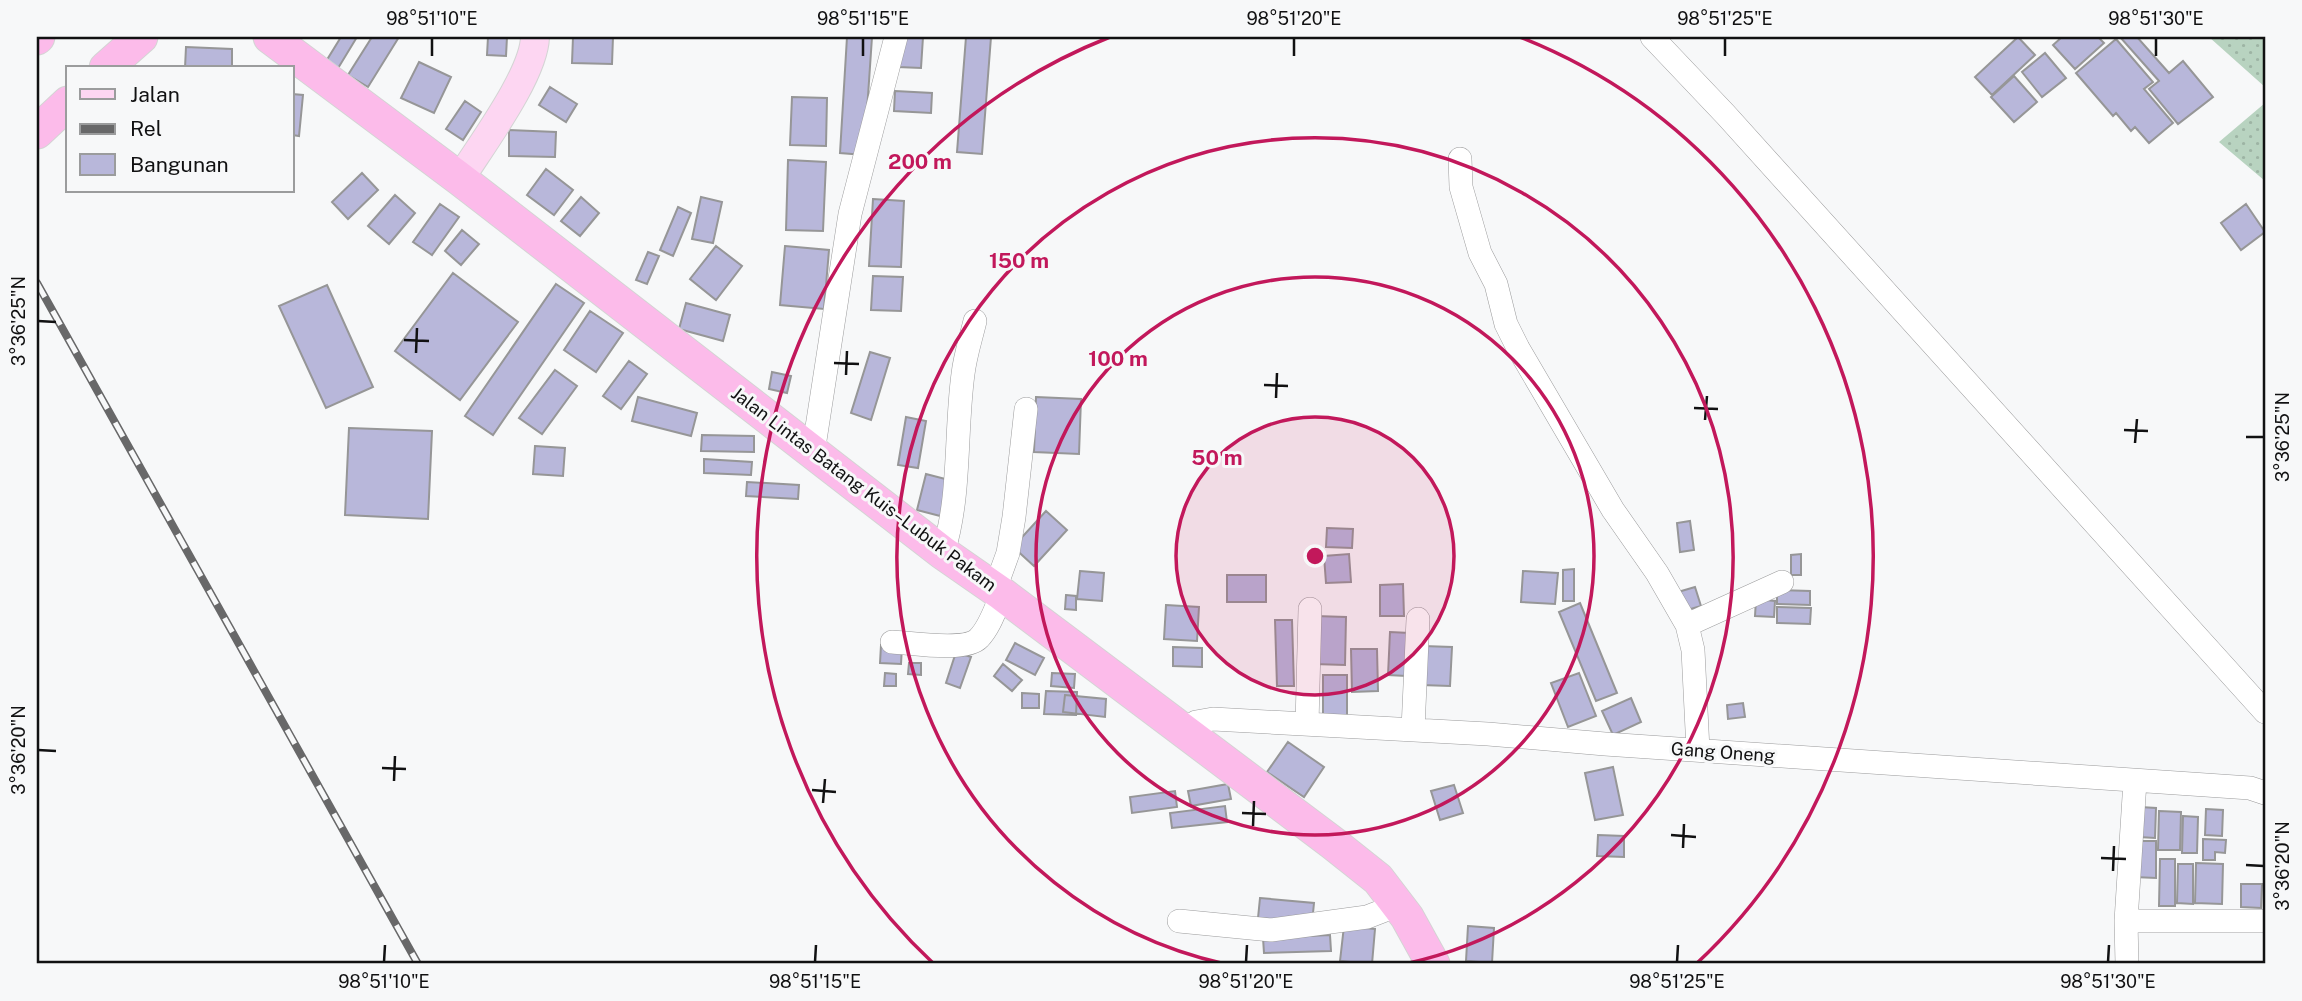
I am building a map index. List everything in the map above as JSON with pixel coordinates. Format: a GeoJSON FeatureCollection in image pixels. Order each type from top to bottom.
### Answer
{"type":"FeatureCollection","features":[{"type":"Feature","properties":{"kind":"highway"},"geometry":{"type":"LineString","coordinates":[[109,66],[141,37]]}},
{"type":"Feature","properties":{"kind":"highway","name":"Jalan Lintas Batang Kuis–Lubuk Pakam"},"geometry":{"type":"LineString","coordinates":[[270,37],[460,179],[943,553],[999,591],[1378,879],[1407,917],[1433,964]]}},
{"type":"Feature","properties":{"kind":"highway"},"geometry":{"type":"LineString","coordinates":[[37,132],[66,105]]}},
{"type":"Feature","properties":{"kind":"main road"},"geometry":{"type":"LineString","coordinates":[[460,179],[520,82],[534,52],[535,37]]}},
{"type":"Feature","properties":{"kind":"street"},"geometry":{"type":"LineString","coordinates":[[813,453],[850,214],[896,37]]}},
{"type":"Feature","properties":{"kind":"street"},"geometry":{"type":"LineString","coordinates":[[1652,37],[1726,115],[2265,712]]}},
{"type":"Feature","properties":{"kind":"street"},"geometry":{"type":"LineString","coordinates":[[1460,159],[1461,187],[1480,253],[1496,284],[1506,324],[1613,510],[1657,573],[1688,625],[1693,650],[1698,750]]}},
{"type":"Feature","properties":{"kind":"street"},"geometry":{"type":"LineString","coordinates":[[943,553],[949,532],[957,475],[963,373],[975,321]]}},
{"type":"Feature","properties":{"kind":"street"},"geometry":{"type":"LineString","coordinates":[[892,642],[959,646],[974,644],[982,636],[999,591],[1008,553],[1026,409]]}},
{"type":"Feature","properties":{"kind":"street"},"geometry":{"type":"LineString","coordinates":[[1688,625],[1782,582]]}},
{"type":"Feature","properties":{"kind":"street"},"geometry":{"type":"LineString","coordinates":[[1307,724],[1310,609]]}},
{"type":"Feature","properties":{"kind":"street"},"geometry":{"type":"LineString","coordinates":[[1413,729],[1418,619]]}},
{"type":"Feature","properties":{"kind":"street","name":"Gang Oneng"},"geometry":{"type":"LineString","coordinates":[[1183,730],[1196,722],[1213,719],[1413,729],[2250,788],[2265,793]]}},
{"type":"Feature","properties":{"kind":"street"},"geometry":{"type":"LineString","coordinates":[[2127,964],[2126,921],[2135,781]]}},
{"type":"Feature","properties":{"kind":"street"},"geometry":{"type":"LineString","coordinates":[[1179,921],[1271,930],[1367,917],[1398,905]]}},
{"type":"Feature","properties":{"kind":"street"},"geometry":{"type":"LineString","coordinates":[[2126,921],[2265,921]]}},
{"type":"Feature","properties":{"kind":"green space"},"geometry":{"type":"Polygon","coordinates":[[[2209,37],[2265,37],[2265,87],[2209,37]]]}},
{"type":"Feature","properties":{"kind":"green space"},"geometry":{"type":"Polygon","coordinates":[[[2265,103],[2265,181],[2219,142],[2265,103]]]}},
{"type":"Feature","properties":{"kind":"building"},"geometry":{"type":"Polygon","coordinates":[[[341,37],[357,37],[337,70],[325,63],[341,37]]]}},
{"type":"Feature","properties":{"kind":"building"},"geometry":{"type":"Polygon","coordinates":[[[372,37],[399,37],[368,87],[348,75],[372,37]]]}},
{"type":"Feature","properties":{"kind":"building"},"geometry":{"type":"Polygon","coordinates":[[[488,37],[507,37],[506,56],[487,55],[488,37]]]}},
{"type":"Feature","properties":{"kind":"building"},"geometry":{"type":"Polygon","coordinates":[[[573,37],[613,37],[612,64],[572,63],[573,37]]]}},
{"type":"Feature","properties":{"kind":"building"},"geometry":{"type":"Polygon","coordinates":[[[847,37],[872,37],[864,155],[840,153],[847,37]]]}},
{"type":"Feature","properties":{"kind":"building"},"geometry":{"type":"Polygon","coordinates":[[[900,37],[923,37],[921,68],[898,67],[900,37]]]}},
{"type":"Feature","properties":{"kind":"building"},"geometry":{"type":"Polygon","coordinates":[[[966,37],[991,37],[982,154],[957,152],[966,37]]]}},
{"type":"Feature","properties":{"kind":"building"},"geometry":{"type":"Polygon","coordinates":[[[2018,37],[2035,55],[1992,95],[1975,77],[2018,37]]]}},
{"type":"Feature","properties":{"kind":"building"},"geometry":{"type":"Polygon","coordinates":[[[2062,37],[2098,37],[2104,43],[2075,69],[2053,45],[2062,37]]]}},
{"type":"Feature","properties":{"kind":"building"},"geometry":{"type":"Polygon","coordinates":[[[2120,37],[2137,37],[2169,73],[2183,61],[2213,97],[2178,124],[2149,89],[2159,81],[2120,37]]]}},
{"type":"Feature","properties":{"kind":"building"},"geometry":{"type":"Polygon","coordinates":[[[2116,39],[2153,82],[2144,89],[2173,123],[2149,143],[2135,127],[2131,131],[2116,113],[2113,116],[2076,73],[2116,39]]]}},
{"type":"Feature","properties":{"kind":"building"},"geometry":{"type":"Polygon","coordinates":[[[186,47],[232,49],[232,66],[185,66],[186,47]]]}},
{"type":"Feature","properties":{"kind":"building"},"geometry":{"type":"Polygon","coordinates":[[[2045,53],[2066,78],[2042,97],[2022,72],[2045,53]]]}},
{"type":"Feature","properties":{"kind":"building"},"geometry":{"type":"Polygon","coordinates":[[[419,62],[451,77],[434,113],[401,98],[419,62]]]}},
{"type":"Feature","properties":{"kind":"building"},"geometry":{"type":"Polygon","coordinates":[[[2014,76],[2037,102],[2014,122],[1991,97],[2014,76]]]}},
{"type":"Feature","properties":{"kind":"building"},"geometry":{"type":"Polygon","coordinates":[[[550,87],[577,104],[566,122],[539,105],[550,87]]]}},
{"type":"Feature","properties":{"kind":"building"},"geometry":{"type":"Polygon","coordinates":[[[895,91],[932,93],[931,113],[894,111],[895,91]]]}},
{"type":"Feature","properties":{"kind":"building"},"geometry":{"type":"Polygon","coordinates":[[[294,94],[303,95],[299,136],[294,135],[294,94]]]}},
{"type":"Feature","properties":{"kind":"building"},"geometry":{"type":"Polygon","coordinates":[[[792,97],[827,98],[826,146],[790,145],[792,97]]]}},
{"type":"Feature","properties":{"kind":"building"},"geometry":{"type":"Polygon","coordinates":[[[465,101],[481,112],[463,140],[446,129],[465,101]]]}},
{"type":"Feature","properties":{"kind":"building"},"geometry":{"type":"Polygon","coordinates":[[[509,130],[556,132],[555,157],[509,156],[509,130]]]}},
{"type":"Feature","properties":{"kind":"building"},"geometry":{"type":"Polygon","coordinates":[[[788,160],[826,162],[823,231],[786,230],[788,160]]]}},
{"type":"Feature","properties":{"kind":"building"},"geometry":{"type":"Polygon","coordinates":[[[546,169],[573,190],[554,215],[527,195],[546,169]]]}},
{"type":"Feature","properties":{"kind":"building"},"geometry":{"type":"Polygon","coordinates":[[[362,173],[378,190],[348,219],[332,202],[362,173]]]}},
{"type":"Feature","properties":{"kind":"building"},"geometry":{"type":"Polygon","coordinates":[[[395,195],[415,213],[389,244],[368,226],[395,195]]]}},
{"type":"Feature","properties":{"kind":"building"},"geometry":{"type":"Polygon","coordinates":[[[581,197],[599,213],[580,236],[561,221],[581,197]]]}},
{"type":"Feature","properties":{"kind":"building"},"geometry":{"type":"Polygon","coordinates":[[[701,197],[722,202],[713,243],[692,239],[701,197]]]}},
{"type":"Feature","properties":{"kind":"building"},"geometry":{"type":"Polygon","coordinates":[[[873,199],[904,201],[901,267],[869,266],[873,199]]]}},
{"type":"Feature","properties":{"kind":"building"},"geometry":{"type":"Polygon","coordinates":[[[440,204],[459,217],[432,255],[413,242],[440,204]]]}},
{"type":"Feature","properties":{"kind":"building"},"geometry":{"type":"Polygon","coordinates":[[[2246,204],[2265,232],[2241,250],[2221,223],[2246,204]]]}},
{"type":"Feature","properties":{"kind":"building"},"geometry":{"type":"Polygon","coordinates":[[[678,207],[691,213],[673,256],[660,250],[678,207]]]}},
{"type":"Feature","properties":{"kind":"building"},"geometry":{"type":"Polygon","coordinates":[[[462,230],[479,244],[461,265],[445,251],[462,230]]]}},
{"type":"Feature","properties":{"kind":"building"},"geometry":{"type":"Polygon","coordinates":[[[716,246],[742,266],[716,300],[690,279],[716,246]]]}},
{"type":"Feature","properties":{"kind":"building"},"geometry":{"type":"Polygon","coordinates":[[[785,246],[829,250],[824,309],[780,305],[785,246]]]}},
{"type":"Feature","properties":{"kind":"building"},"geometry":{"type":"Polygon","coordinates":[[[648,252],[659,256],[647,284],[636,280],[648,252]]]}},
{"type":"Feature","properties":{"kind":"building"},"geometry":{"type":"Polygon","coordinates":[[[453,273],[518,322],[460,400],[395,351],[453,273]]]}},
{"type":"Feature","properties":{"kind":"building"},"geometry":{"type":"Polygon","coordinates":[[[873,276],[903,277],[901,311],[871,310],[873,276]]]}},
{"type":"Feature","properties":{"kind":"building"},"geometry":{"type":"Polygon","coordinates":[[[556,284],[584,303],[493,435],[465,416],[556,284]]]}},
{"type":"Feature","properties":{"kind":"building"},"geometry":{"type":"Polygon","coordinates":[[[327,285],[373,387],[326,408],[279,306],[327,285]]]}},
{"type":"Feature","properties":{"kind":"building"},"geometry":{"type":"Polygon","coordinates":[[[686,303],[730,315],[723,341],[679,329],[686,303]]]}},
{"type":"Feature","properties":{"kind":"building"},"geometry":{"type":"Polygon","coordinates":[[[590,311],[623,333],[596,372],[564,350],[590,311]]]}},
{"type":"Feature","properties":{"kind":"building"},"geometry":{"type":"Polygon","coordinates":[[[870,352],[890,358],[871,420],[851,413],[870,352]]]}},
{"type":"Feature","properties":{"kind":"building"},"geometry":{"type":"Polygon","coordinates":[[[629,361],[647,374],[621,409],[603,396],[629,361]]]}},
{"type":"Feature","properties":{"kind":"building"},"geometry":{"type":"Polygon","coordinates":[[[555,370],[577,386],[542,434],[519,418],[555,370]]]}},
{"type":"Feature","properties":{"kind":"building"},"geometry":{"type":"Polygon","coordinates":[[[772,372],[791,376],[787,393],[769,389],[772,372]]]}},
{"type":"Feature","properties":{"kind":"building"},"geometry":{"type":"Polygon","coordinates":[[[638,397],[697,413],[691,436],[632,421],[638,397]]]}},
{"type":"Feature","properties":{"kind":"building"},"geometry":{"type":"Polygon","coordinates":[[[1036,397],[1081,399],[1079,454],[1034,452],[1036,397]]]}},
{"type":"Feature","properties":{"kind":"building"},"geometry":{"type":"Polygon","coordinates":[[[906,417],[926,421],[918,468],[898,465],[906,417]]]}},
{"type":"Feature","properties":{"kind":"building"},"geometry":{"type":"Polygon","coordinates":[[[349,428],[432,431],[428,519],[345,515],[349,428]]]}},
{"type":"Feature","properties":{"kind":"building"},"geometry":{"type":"Polygon","coordinates":[[[702,435],[754,436],[754,452],[701,451],[702,435]]]}},
{"type":"Feature","properties":{"kind":"building"},"geometry":{"type":"Polygon","coordinates":[[[535,446],[565,448],[563,476],[533,474],[535,446]]]}},
{"type":"Feature","properties":{"kind":"building"},"geometry":{"type":"Polygon","coordinates":[[[704,459],[752,462],[751,475],[704,473],[704,459]]]}},
{"type":"Feature","properties":{"kind":"building"},"geometry":{"type":"Polygon","coordinates":[[[926,474],[953,481],[944,517],[917,510],[926,474]]]}},
{"type":"Feature","properties":{"kind":"building"},"geometry":{"type":"Polygon","coordinates":[[[747,482],[799,485],[798,499],[746,496],[747,482]]]}},
{"type":"Feature","properties":{"kind":"building"},"geometry":{"type":"Polygon","coordinates":[[[1046,511],[1067,530],[1034,566],[1013,547],[1046,511]]]}},
{"type":"Feature","properties":{"kind":"building"},"geometry":{"type":"Polygon","coordinates":[[[1690,521],[1694,550],[1680,552],[1677,523],[1690,521]]]}},
{"type":"Feature","properties":{"kind":"building"},"geometry":{"type":"Polygon","coordinates":[[[1327,528],[1353,529],[1352,548],[1326,547],[1327,528]]]}},
{"type":"Feature","properties":{"kind":"building"},"geometry":{"type":"Polygon","coordinates":[[[1349,554],[1351,582],[1326,583],[1324,556],[1349,554]]]}},
{"type":"Feature","properties":{"kind":"building"},"geometry":{"type":"Polygon","coordinates":[[[1801,554],[1801,575],[1791,575],[1791,555],[1801,554]]]}},
{"type":"Feature","properties":{"kind":"building"},"geometry":{"type":"Polygon","coordinates":[[[1574,569],[1574,601],[1563,601],[1563,570],[1574,569]]]}},
{"type":"Feature","properties":{"kind":"building"},"geometry":{"type":"Polygon","coordinates":[[[1080,571],[1104,573],[1102,601],[1077,599],[1080,571]]]}},
{"type":"Feature","properties":{"kind":"building"},"geometry":{"type":"Polygon","coordinates":[[[1523,571],[1558,573],[1555,604],[1521,602],[1523,571]]]}},
{"type":"Feature","properties":{"kind":"building"},"geometry":{"type":"Polygon","coordinates":[[[1227,575],[1266,575],[1266,602],[1227,602],[1227,575]]]}},
{"type":"Feature","properties":{"kind":"building"},"geometry":{"type":"Polygon","coordinates":[[[1403,584],[1404,616],[1380,616],[1380,585],[1403,584]]]}},
{"type":"Feature","properties":{"kind":"building"},"geometry":{"type":"Polygon","coordinates":[[[1695,587],[1701,606],[1684,611],[1678,592],[1695,587]]]}},
{"type":"Feature","properties":{"kind":"building"},"geometry":{"type":"Polygon","coordinates":[[[1777,590],[1810,591],[1810,605],[1777,604],[1777,590]]]}},
{"type":"Feature","properties":{"kind":"building"},"geometry":{"type":"Polygon","coordinates":[[[1066,595],[1076,596],[1076,610],[1065,609],[1066,595]]]}},
{"type":"Feature","properties":{"kind":"building"},"geometry":{"type":"Polygon","coordinates":[[[1756,599],[1775,601],[1774,617],[1755,616],[1756,599]]]}},
{"type":"Feature","properties":{"kind":"building"},"geometry":{"type":"Polygon","coordinates":[[[1580,603],[1617,693],[1596,701],[1559,612],[1580,603]]]}},
{"type":"Feature","properties":{"kind":"building"},"geometry":{"type":"Polygon","coordinates":[[[1166,605],[1199,607],[1197,641],[1164,639],[1166,605]]]}},
{"type":"Feature","properties":{"kind":"building"},"geometry":{"type":"Polygon","coordinates":[[[1777,607],[1811,608],[1810,624],[1777,623],[1777,607]]]}},
{"type":"Feature","properties":{"kind":"building"},"geometry":{"type":"Polygon","coordinates":[[[1315,616],[1346,617],[1345,665],[1314,664],[1315,616]]]}},
{"type":"Feature","properties":{"kind":"building"},"geometry":{"type":"Polygon","coordinates":[[[1275,620],[1292,620],[1294,686],[1277,686],[1275,620]]]}},
{"type":"Feature","properties":{"kind":"building"},"geometry":{"type":"Polygon","coordinates":[[[1390,632],[1409,633],[1406,676],[1388,675],[1390,632]]]}},
{"type":"Feature","properties":{"kind":"building"},"geometry":{"type":"Polygon","coordinates":[[[1015,643],[1044,658],[1035,675],[1006,660],[1015,643]]]}},
{"type":"Feature","properties":{"kind":"building"},"geometry":{"type":"Polygon","coordinates":[[[881,645],[902,646],[901,664],[880,663],[881,645]]]}},
{"type":"Feature","properties":{"kind":"building"},"geometry":{"type":"Polygon","coordinates":[[[1423,646],[1452,647],[1450,686],[1421,685],[1423,646]]]}},
{"type":"Feature","properties":{"kind":"building"},"geometry":{"type":"Polygon","coordinates":[[[1173,647],[1202,648],[1202,667],[1173,666],[1173,647]]]}},
{"type":"Feature","properties":{"kind":"building"},"geometry":{"type":"Polygon","coordinates":[[[1351,649],[1377,649],[1378,691],[1352,692],[1351,649]]]}},
{"type":"Feature","properties":{"kind":"building"},"geometry":{"type":"Polygon","coordinates":[[[956,652],[971,657],[960,688],[946,683],[956,652]]]}},
{"type":"Feature","properties":{"kind":"building"},"geometry":{"type":"Polygon","coordinates":[[[909,663],[921,663],[921,675],[908,674],[909,663]]]}},
{"type":"Feature","properties":{"kind":"building"},"geometry":{"type":"Polygon","coordinates":[[[1003,664],[1022,680],[1012,691],[994,676],[1003,664]]]}},
{"type":"Feature","properties":{"kind":"building"},"geometry":{"type":"Polygon","coordinates":[[[885,673],[896,674],[896,686],[884,686],[885,673]]]}},
{"type":"Feature","properties":{"kind":"building"},"geometry":{"type":"Polygon","coordinates":[[[1052,673],[1075,674],[1074,688],[1051,686],[1052,673]]]}},
{"type":"Feature","properties":{"kind":"building"},"geometry":{"type":"Polygon","coordinates":[[[1579,673],[1596,716],[1568,727],[1551,683],[1579,673]]]}},
{"type":"Feature","properties":{"kind":"building"},"geometry":{"type":"Polygon","coordinates":[[[1323,675],[1347,675],[1347,719],[1323,719],[1323,675]]]}},
{"type":"Feature","properties":{"kind":"building"},"geometry":{"type":"Polygon","coordinates":[[[1046,691],[1077,692],[1076,715],[1044,714],[1046,691]]]}},
{"type":"Feature","properties":{"kind":"building"},"geometry":{"type":"Polygon","coordinates":[[[1022,693],[1039,694],[1039,708],[1022,708],[1022,693]]]}},
{"type":"Feature","properties":{"kind":"building"},"geometry":{"type":"Polygon","coordinates":[[[1065,695],[1106,699],[1105,717],[1063,712],[1065,695]]]}},
{"type":"Feature","properties":{"kind":"building"},"geometry":{"type":"Polygon","coordinates":[[[1631,698],[1641,722],[1613,735],[1602,711],[1631,698]]]}},
{"type":"Feature","properties":{"kind":"building"},"geometry":{"type":"Polygon","coordinates":[[[1743,703],[1745,717],[1728,719],[1727,705],[1743,703]]]}},
{"type":"Feature","properties":{"kind":"building"},"geometry":{"type":"Polygon","coordinates":[[[1288,742],[1324,767],[1304,797],[1267,772],[1288,742]]]}},
{"type":"Feature","properties":{"kind":"building"},"geometry":{"type":"Polygon","coordinates":[[[1613,767],[1623,815],[1595,820],[1585,773],[1613,767]]]}},
{"type":"Feature","properties":{"kind":"building"},"geometry":{"type":"Polygon","coordinates":[[[1228,784],[1231,799],[1191,806],[1188,791],[1228,784]]]}},
{"type":"Feature","properties":{"kind":"building"},"geometry":{"type":"Polygon","coordinates":[[[1454,785],[1463,813],[1440,820],[1431,791],[1454,785]]]}},
{"type":"Feature","properties":{"kind":"building"},"geometry":{"type":"Polygon","coordinates":[[[1175,791],[1177,807],[1132,813],[1130,797],[1175,791]]]}},
{"type":"Feature","properties":{"kind":"building"},"geometry":{"type":"Polygon","coordinates":[[[1225,806],[1227,822],[1172,828],[1170,813],[1225,806]]]}},
{"type":"Feature","properties":{"kind":"building"},"geometry":{"type":"Polygon","coordinates":[[[2140,807],[2156,808],[2155,838],[2139,837],[2140,807]]]}},
{"type":"Feature","properties":{"kind":"building"},"geometry":{"type":"Polygon","coordinates":[[[2206,809],[2223,810],[2222,836],[2205,835],[2206,809]]]}},
{"type":"Feature","properties":{"kind":"building"},"geometry":{"type":"Polygon","coordinates":[[[2159,811],[2181,812],[2180,850],[2158,850],[2159,811]]]}},
{"type":"Feature","properties":{"kind":"building"},"geometry":{"type":"Polygon","coordinates":[[[2183,816],[2198,817],[2197,853],[2182,853],[2183,816]]]}},
{"type":"Feature","properties":{"kind":"building"},"geometry":{"type":"Polygon","coordinates":[[[1598,835],[1624,836],[1624,857],[1597,856],[1598,835]]]}},
{"type":"Feature","properties":{"kind":"building"},"geometry":{"type":"Polygon","coordinates":[[[2203,839],[2226,840],[2225,853],[2215,852],[2215,860],[2203,860],[2203,839]]]}},
{"type":"Feature","properties":{"kind":"building"},"geometry":{"type":"Polygon","coordinates":[[[2135,841],[2156,841],[2156,878],[2134,877],[2135,841]]]}},
{"type":"Feature","properties":{"kind":"building"},"geometry":{"type":"Polygon","coordinates":[[[2160,859],[2175,859],[2175,906],[2159,906],[2160,859]]]}},
{"type":"Feature","properties":{"kind":"building"},"geometry":{"type":"Polygon","coordinates":[[[2196,863],[2223,864],[2222,904],[2195,903],[2196,863]]]}},
{"type":"Feature","properties":{"kind":"building"},"geometry":{"type":"Polygon","coordinates":[[[2178,864],[2193,864],[2193,904],[2177,903],[2178,864]]]}},
{"type":"Feature","properties":{"kind":"building"},"geometry":{"type":"Polygon","coordinates":[[[2241,884],[2262,884],[2261,908],[2241,907],[2241,884]]]}},
{"type":"Feature","properties":{"kind":"building"},"geometry":{"type":"Polygon","coordinates":[[[1260,898],[1314,903],[1312,923],[1258,918],[1260,898]]]}},
{"type":"Feature","properties":{"kind":"building"},"geometry":{"type":"Polygon","coordinates":[[[1344,926],[1375,929],[1372,964],[1340,961],[1344,926]]]}},
{"type":"Feature","properties":{"kind":"building"},"geometry":{"type":"Polygon","coordinates":[[[1468,926],[1494,928],[1492,963],[1466,961],[1468,926]]]}},
{"type":"Feature","properties":{"kind":"building"},"geometry":{"type":"Polygon","coordinates":[[[1330,935],[1331,951],[1264,953],[1263,938],[1330,935]]]}},
{"type":"Feature","properties":{"kind":"railway"},"geometry":{"type":"LineString","coordinates":[[37,283],[418,964]]}}]}
